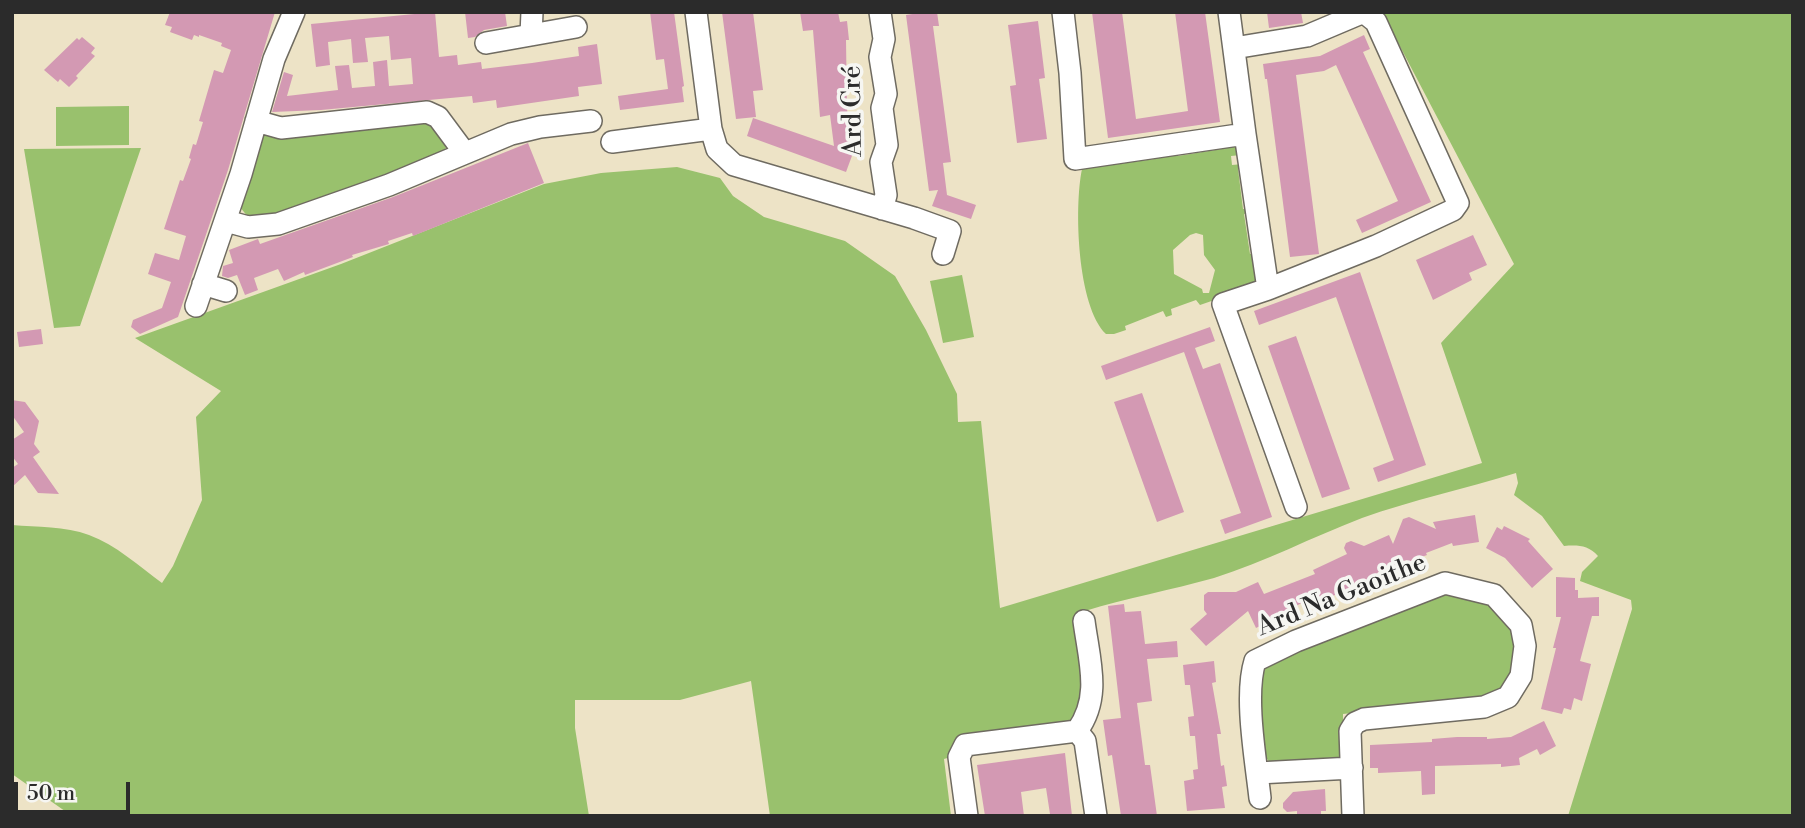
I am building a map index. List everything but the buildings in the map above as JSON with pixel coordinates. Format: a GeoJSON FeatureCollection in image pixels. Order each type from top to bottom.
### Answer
{"type":"FeatureCollection","features":[{"type":"Feature","properties":{"kind":"street"},"geometry":{"type":"LineString","coordinates":[[196,306],[226,220],[274,59],[294,12]]}},
{"type":"Feature","properties":{"kind":"street"},"geometry":{"type":"LineString","coordinates":[[531,35],[532,12]]}},
{"type":"Feature","properties":{"kind":"street","name":"Ard Cré"},"geometry":{"type":"LineString","coordinates":[[696,12],[711,129],[717,149],[734,165],[950,231],[943,254]]}},
{"type":"Feature","properties":{"kind":"street","name":"Ard Cré"},"geometry":{"type":"LineString","coordinates":[[880,12],[884,39],[880,57],[886,94],[882,108],[887,145],[881,162],[886,195],[882,209]]}},
{"type":"Feature","properties":{"kind":"street"},"geometry":{"type":"LineString","coordinates":[[1063,12],[1075,159],[1245,134]]}},
{"type":"Feature","properties":{"kind":"street"},"geometry":{"type":"LineString","coordinates":[[1228,12],[1268,289]]}},
{"type":"Feature","properties":{"kind":"street"},"geometry":{"type":"LineString","coordinates":[[1234,47],[1307,36],[1359,14],[1372,18],[1458,202],[1453,210],[1398,236],[1268,289],[1223,304],[1296,507]]}},
{"type":"Feature","properties":{"kind":"street"},"geometry":{"type":"LineString","coordinates":[[486,43],[576,27]]}},
{"type":"Feature","properties":{"kind":"street"},"geometry":{"type":"LineString","coordinates":[[256,121],[281,128],[427,112],[438,117],[464,152]]}},
{"type":"Feature","properties":{"kind":"street"},"geometry":{"type":"LineString","coordinates":[[226,220],[252,227],[283,222],[389,185],[511,134],[580,129]]}},
{"type":"Feature","properties":{"kind":"street"},"geometry":{"type":"LineString","coordinates":[[624,148],[711,129]]}},
{"type":"Feature","properties":{"kind":"street"},"geometry":{"type":"LineString","coordinates":[[203,284],[226,291]]}},
{"type":"Feature","properties":{"kind":"street","name":"Ard Na Gaoithe"},"geometry":{"type":"LineString","coordinates":[[1260,798],[1251,673],[1255,661],[1297,641],[1445,583],[1494,595],[1521,625],[1525,646],[1521,676],[1508,697],[1484,707],[1362,719],[1355,723],[1350,731],[1353,816]]}},
{"type":"Feature","properties":{"kind":"street"},"geometry":{"type":"LineString","coordinates":[[1077,731],[1091,706],[1093,694],[1084,621]]}},
{"type":"Feature","properties":{"kind":"street"},"geometry":{"type":"LineString","coordinates":[[967,816],[959,757],[965,745],[1077,731]]}},
{"type":"Feature","properties":{"kind":"street"},"geometry":{"type":"LineString","coordinates":[[1077,731],[1085,741],[1096,816]]}},
{"type":"Feature","properties":{"kind":"street"},"geometry":{"type":"LineString","coordinates":[[1258,773],[1352,768]]}},
{"type":"Feature","properties":{"kind":"green space"},"geometry":{"type":"Polygon","coordinates":[[[1382,12],[1793,12],[1793,816],[1568,816],[1632,609],[1631,600],[1580,581],[1582,572],[1598,556],[1582,546],[1564,546],[1542,516],[1514,495],[1518,483],[1516,473],[1362,518],[1252,565],[1214,578],[1085,611],[1084,695],[1073,721],[944,759],[951,816],[770,816],[751,681],[680,700],[575,700],[575,728],[589,816],[72,816],[12,774],[12,525],[61,528],[89,535],[118,550],[162,583],[173,566],[202,500],[196,417],[221,391],[135,338],[341,264],[544,184],[601,173],[677,167],[720,178],[733,196],[764,217],[845,241],[895,276],[926,330],[957,394],[958,422],[981,421],[1000,608],[1482,463],[1441,343],[1514,264],[1382,12]]]}},
{"type":"Feature","properties":{"kind":"green space"},"geometry":{"type":"Polygon","coordinates":[[[129,106],[129,145],[56,146],[56,107],[129,106]]]}},
{"type":"Feature","properties":{"kind":"green space"},"geometry":{"type":"Polygon","coordinates":[[[429,120],[447,144],[444,153],[285,214],[248,217],[240,207],[263,130],[429,120]]]}},
{"type":"Feature","properties":{"kind":"green space"},"geometry":{"type":"Polygon","coordinates":[[[1220,143],[1236,144],[1241,155],[1231,156],[1232,165],[1243,164],[1243,167],[1238,169],[1243,209],[1249,209],[1249,213],[1244,214],[1250,254],[1258,253],[1260,280],[1249,288],[1200,305],[1196,300],[1171,309],[1172,315],[1166,317],[1163,311],[1125,326],[1126,330],[1106,334],[1096,320],[1089,302],[1080,255],[1078,207],[1082,169],[1110,160],[1111,165],[1154,159],[1154,154],[1177,150],[1178,156],[1221,149],[1220,143]],[[1190,235],[1173,250],[1174,274],[1202,289],[1203,293],[1209,293],[1215,270],[1204,255],[1203,235],[1190,235]]]}},
{"type":"Feature","properties":{"kind":"green space"},"geometry":{"type":"Polygon","coordinates":[[[141,148],[80,326],[54,328],[24,149],[141,148]]]}},
{"type":"Feature","properties":{"kind":"green space"},"geometry":{"type":"Polygon","coordinates":[[[962,275],[974,337],[943,343],[930,281],[962,275]]]}},
{"type":"Feature","properties":{"kind":"green space"},"geometry":{"type":"Polygon","coordinates":[[[1443,593],[1489,603],[1510,626],[1517,654],[1508,686],[1489,698],[1343,714],[1343,752],[1340,759],[1271,764],[1264,755],[1257,677],[1263,666],[1427,597],[1443,593]]]}}]}
